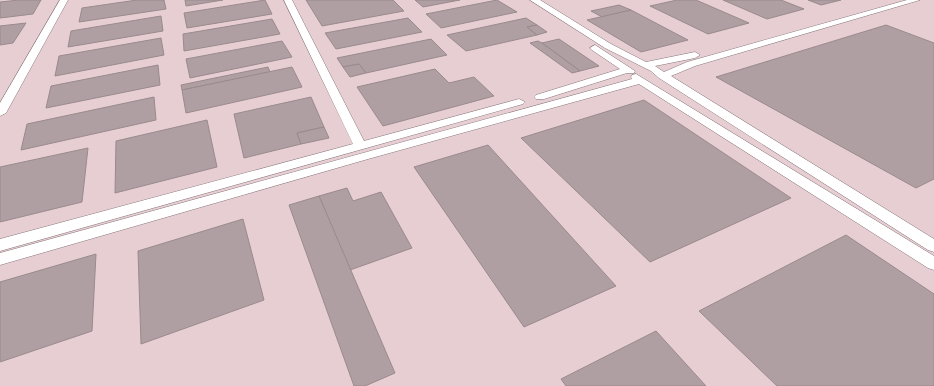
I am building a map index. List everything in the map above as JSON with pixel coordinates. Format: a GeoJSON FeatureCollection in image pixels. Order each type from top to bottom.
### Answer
{"type":"FeatureCollection","features":[{"type":"Feature","properties":{"kind":"street"},"geometry":{"type":"LineString","coordinates":[[0,113],[64,0]]}},
{"type":"Feature","properties":{"kind":"street"},"geometry":{"type":"LineString","coordinates":[[288,0],[360,145]]}},
{"type":"Feature","properties":{"kind":"street"},"geometry":{"type":"LineString","coordinates":[[654,70],[682,58],[890,0]]}},
{"type":"Feature","properties":{"kind":"street"},"geometry":{"type":"LineString","coordinates":[[634,75],[635,67],[654,70],[692,64],[916,0]]}},
{"type":"Feature","properties":{"kind":"street"},"geometry":{"type":"LineString","coordinates":[[530,2],[654,70],[678,87],[934,246]]}},
{"type":"Feature","properties":{"kind":"street"},"geometry":{"type":"LineString","coordinates":[[530,2],[634,75],[934,264]]}},
{"type":"Feature","properties":{"kind":"street"},"geometry":{"type":"LineString","coordinates":[[0,245],[360,145],[548,95],[634,75]]}},
{"type":"Feature","properties":{"kind":"street"},"geometry":{"type":"LineString","coordinates":[[0,259],[363,156],[634,75]]}},
{"type":"Feature","properties":{"kind":"shaded area"},"geometry":{"type":"Polygon","coordinates":[[[0,0],[934,0],[934,386],[0,386],[0,0]]]}},
{"type":"Feature","properties":{"kind":"building"},"geometry":{"type":"Polygon","coordinates":[[[41,0],[33,14],[0,18],[0,2],[41,0]]]}},
{"type":"Feature","properties":{"kind":"building"},"geometry":{"type":"Polygon","coordinates":[[[137,0],[164,0],[166,9],[79,22],[82,8],[137,0]]]}},
{"type":"Feature","properties":{"kind":"building"},"geometry":{"type":"Polygon","coordinates":[[[185,0],[223,0],[186,6],[185,0]]]}},
{"type":"Feature","properties":{"kind":"building"},"geometry":{"type":"Polygon","coordinates":[[[265,0],[272,14],[187,28],[184,13],[265,0]]]}},
{"type":"Feature","properties":{"kind":"building"},"geometry":{"type":"Polygon","coordinates":[[[306,0],[393,0],[404,11],[322,26],[306,0]]]}},
{"type":"Feature","properties":{"kind":"building"},"geometry":{"type":"Polygon","coordinates":[[[415,0],[460,0],[423,7],[415,0]]]}},
{"type":"Feature","properties":{"kind":"building"},"geometry":{"type":"Polygon","coordinates":[[[497,0],[517,12],[441,28],[426,14],[497,0]]]}},
{"type":"Feature","properties":{"kind":"building"},"geometry":{"type":"Polygon","coordinates":[[[677,0],[696,0],[749,23],[708,34],[650,6],[677,0]]]}},
{"type":"Feature","properties":{"kind":"building"},"geometry":{"type":"Polygon","coordinates":[[[723,0],[781,0],[804,9],[767,19],[723,0]]]}},
{"type":"Feature","properties":{"kind":"building"},"geometry":{"type":"Polygon","coordinates":[[[808,0],[841,0],[821,5],[808,0]]]}},
{"type":"Feature","properties":{"kind":"building"},"geometry":{"type":"Polygon","coordinates":[[[619,5],[631,10],[602,17],[591,11],[619,5]]]}},
{"type":"Feature","properties":{"kind":"building"},"geometry":{"type":"Polygon","coordinates":[[[631,10],[688,40],[641,52],[587,20],[631,10]]]}},
{"type":"Feature","properties":{"kind":"building"},"geometry":{"type":"Polygon","coordinates":[[[161,16],[163,31],[68,47],[71,31],[161,16]]]}},
{"type":"Feature","properties":{"kind":"building"},"geometry":{"type":"Polygon","coordinates":[[[408,18],[422,32],[336,49],[325,33],[408,18]]]}},
{"type":"Feature","properties":{"kind":"building"},"geometry":{"type":"Polygon","coordinates":[[[526,18],[537,25],[527,27],[537,35],[466,51],[447,35],[526,18]]]}},
{"type":"Feature","properties":{"kind":"building"},"geometry":{"type":"Polygon","coordinates":[[[272,19],[280,34],[184,51],[183,34],[272,19]]]}},
{"type":"Feature","properties":{"kind":"building"},"geometry":{"type":"Polygon","coordinates":[[[26,23],[13,43],[0,45],[0,26],[26,23]]]}},
{"type":"Feature","properties":{"kind":"building"},"geometry":{"type":"Polygon","coordinates":[[[537,25],[547,32],[537,35],[527,27],[537,25]]]}},
{"type":"Feature","properties":{"kind":"building"},"geometry":{"type":"Polygon","coordinates":[[[886,25],[934,43],[934,179],[916,188],[716,77],[886,25]]]}},
{"type":"Feature","properties":{"kind":"building"},"geometry":{"type":"Polygon","coordinates":[[[161,38],[164,55],[55,76],[59,56],[161,38]]]}},
{"type":"Feature","properties":{"kind":"building"},"geometry":{"type":"Polygon","coordinates":[[[431,39],[447,55],[366,73],[359,64],[343,67],[337,58],[431,39]]]}},
{"type":"Feature","properties":{"kind":"building"},"geometry":{"type":"Polygon","coordinates":[[[559,39],[599,66],[580,71],[542,43],[559,39]]]}},
{"type":"Feature","properties":{"kind":"building"},"geometry":{"type":"Polygon","coordinates":[[[282,41],[292,57],[190,78],[186,59],[282,41]]]}},
{"type":"Feature","properties":{"kind":"building"},"geometry":{"type":"Polygon","coordinates":[[[538,41],[580,71],[572,73],[530,43],[538,41]]]}},
{"type":"Feature","properties":{"kind":"building"},"geometry":{"type":"Polygon","coordinates":[[[359,64],[366,73],[350,77],[343,67],[359,64]]]}},
{"type":"Feature","properties":{"kind":"building"},"geometry":{"type":"Polygon","coordinates":[[[158,65],[160,85],[46,108],[51,86],[158,65]]]}},
{"type":"Feature","properties":{"kind":"building"},"geometry":{"type":"Polygon","coordinates":[[[268,67],[270,72],[182,90],[181,85],[268,67]]]}},
{"type":"Feature","properties":{"kind":"building"},"geometry":{"type":"Polygon","coordinates":[[[292,67],[302,87],[186,113],[182,90],[292,67]]]}},
{"type":"Feature","properties":{"kind":"building"},"geometry":{"type":"Polygon","coordinates":[[[435,69],[449,83],[474,77],[494,96],[383,126],[357,87],[435,69]]]}},
{"type":"Feature","properties":{"kind":"building"},"geometry":{"type":"Polygon","coordinates":[[[154,97],[156,120],[21,150],[27,124],[154,97]]]}},
{"type":"Feature","properties":{"kind":"building"},"geometry":{"type":"Polygon","coordinates":[[[311,97],[324,127],[297,133],[301,144],[244,158],[234,114],[311,97]]]}},
{"type":"Feature","properties":{"kind":"building"},"geometry":{"type":"Polygon","coordinates":[[[644,100],[791,198],[650,262],[521,138],[644,100]]]}},
{"type":"Feature","properties":{"kind":"building"},"geometry":{"type":"Polygon","coordinates":[[[207,120],[217,167],[115,193],[116,141],[207,120]]]}},
{"type":"Feature","properties":{"kind":"building"},"geometry":{"type":"Polygon","coordinates":[[[324,127],[329,138],[301,144],[297,133],[324,127]]]}},
{"type":"Feature","properties":{"kind":"building"},"geometry":{"type":"Polygon","coordinates":[[[488,145],[616,286],[524,327],[414,167],[488,145]]]}},
{"type":"Feature","properties":{"kind":"building"},"geometry":{"type":"Polygon","coordinates":[[[88,148],[82,202],[0,222],[0,167],[88,148]]]}},
{"type":"Feature","properties":{"kind":"building"},"geometry":{"type":"Polygon","coordinates":[[[347,188],[353,201],[381,192],[412,248],[350,270],[319,196],[347,188]]]}},
{"type":"Feature","properties":{"kind":"building"},"geometry":{"type":"Polygon","coordinates":[[[319,196],[395,373],[365,386],[354,386],[289,205],[319,196]]]}},
{"type":"Feature","properties":{"kind":"building"},"geometry":{"type":"Polygon","coordinates":[[[243,219],[264,300],[141,344],[138,251],[243,219]]]}},
{"type":"Feature","properties":{"kind":"building"},"geometry":{"type":"Polygon","coordinates":[[[846,235],[934,294],[934,386],[777,386],[699,311],[846,235]]]}},
{"type":"Feature","properties":{"kind":"building"},"geometry":{"type":"Polygon","coordinates":[[[96,254],[92,331],[0,362],[0,282],[96,254]]]}},
{"type":"Feature","properties":{"kind":"building"},"geometry":{"type":"Polygon","coordinates":[[[656,331],[706,386],[566,386],[561,379],[656,331]]]}}]}
